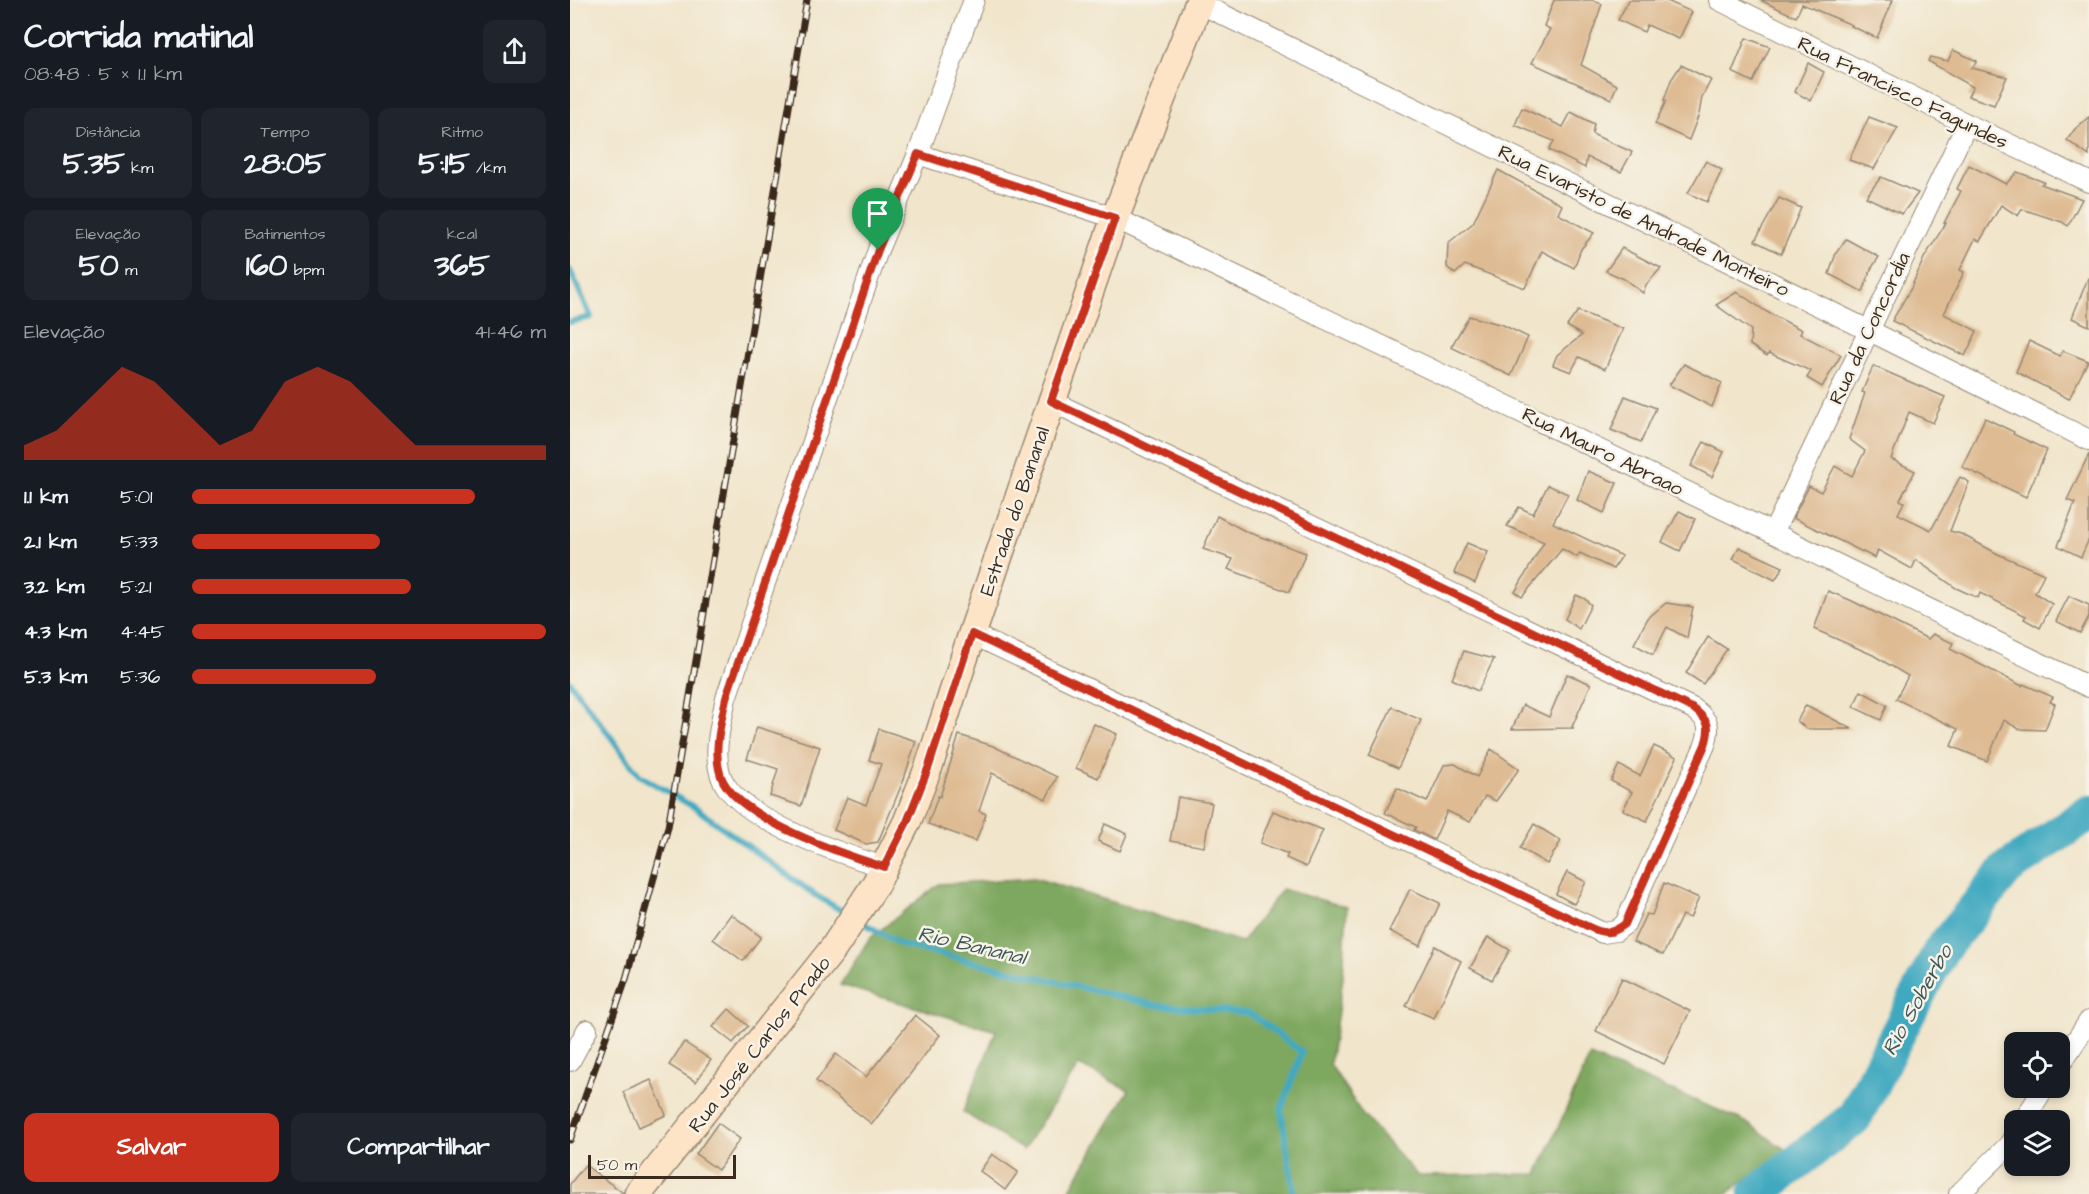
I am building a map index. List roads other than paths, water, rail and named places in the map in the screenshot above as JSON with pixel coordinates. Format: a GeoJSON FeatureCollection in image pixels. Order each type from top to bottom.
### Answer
{"type":"FeatureCollection","features":[{"type":"Feature","properties":{"kind":"main road","name":"Estrada do Bananal"},"geometry":{"type":"LineString","coordinates":[[880,876],[907,822],[929,766],[1115,218],[1199,2]]}},
{"type":"Feature","properties":{"kind":"main road","name":"Rua José Carlos Prado"},"geometry":{"type":"LineString","coordinates":[[638,1194],[833,949],[880,876]]}},
{"type":"Feature","properties":{"kind":"street"},"geometry":{"type":"LineString","coordinates":[[880,876],[848,856],[799,835],[765,817],[739,800],[723,780],[718,760],[718,740],[726,698],[878,250],[918,154],[974,0]]}},
{"type":"Feature","properties":{"kind":"street","name":"Rua Francisco Fagundes"},"geometry":{"type":"LineString","coordinates":[[1719,0],[1967,124],[2089,182]]}},
{"type":"Feature","properties":{"kind":"street","name":"Rua Evaristo de Andrade Monteiro"},"geometry":{"type":"LineString","coordinates":[[1199,2],[2089,440]]}},
{"type":"Feature","properties":{"kind":"street","name":"Rua da Concordia"},"geometry":{"type":"LineString","coordinates":[[1773,533],[1967,124]]}},
{"type":"Feature","properties":{"kind":"street","name":"Rua Mauro Abraao"},"geometry":{"type":"LineString","coordinates":[[918,154],[1115,218],[2089,687]]}},
{"type":"Feature","properties":{"kind":"street"},"geometry":{"type":"LineString","coordinates":[[972,634],[1603,933],[1616,931],[1625,924],[1679,807],[1710,731],[1706,719],[1694,709],[1051,401]]}},
{"type":"Feature","properties":{"kind":"street"},"geometry":{"type":"LineString","coordinates":[[2070,1050],[2089,1021]]}},
{"type":"Feature","properties":{"kind":"street"},"geometry":{"type":"LineString","coordinates":[[570,1060],[587,1030]]}},
{"type":"Feature","properties":{"kind":"street"},"geometry":{"type":"LineString","coordinates":[[1959,1194],[2004,1150]]}},
{"type":"Feature","properties":{"kind":"waterway","name":"Rio Bananal"},"geometry":{"type":"LineString","coordinates":[[570,270],[591,317],[570,322]]}},
{"type":"Feature","properties":{"kind":"waterway","name":"Rio Bananal"},"geometry":{"type":"LineString","coordinates":[[570,682],[639,775],[697,809],[815,895],[849,915]]}},
{"type":"Feature","properties":{"kind":"waterway","name":"Rio Soberbo"},"geometry":{"type":"LineString","coordinates":[[1756,1194],[1854,1118],[1941,950],[2007,869],[2089,813]]}},
{"type":"Feature","properties":{"kind":"waterway","name":"Rio Bananal"},"geometry":{"type":"LineString","coordinates":[[860,921],[902,945],[1155,1005],[1249,1013],[1302,1052],[1281,1110],[1294,1194]]}},
{"type":"Feature","properties":{"kind":"railway"},"geometry":{"type":"LineString","coordinates":[[570,1140],[626,979],[668,827],[807,0]]}}]}
